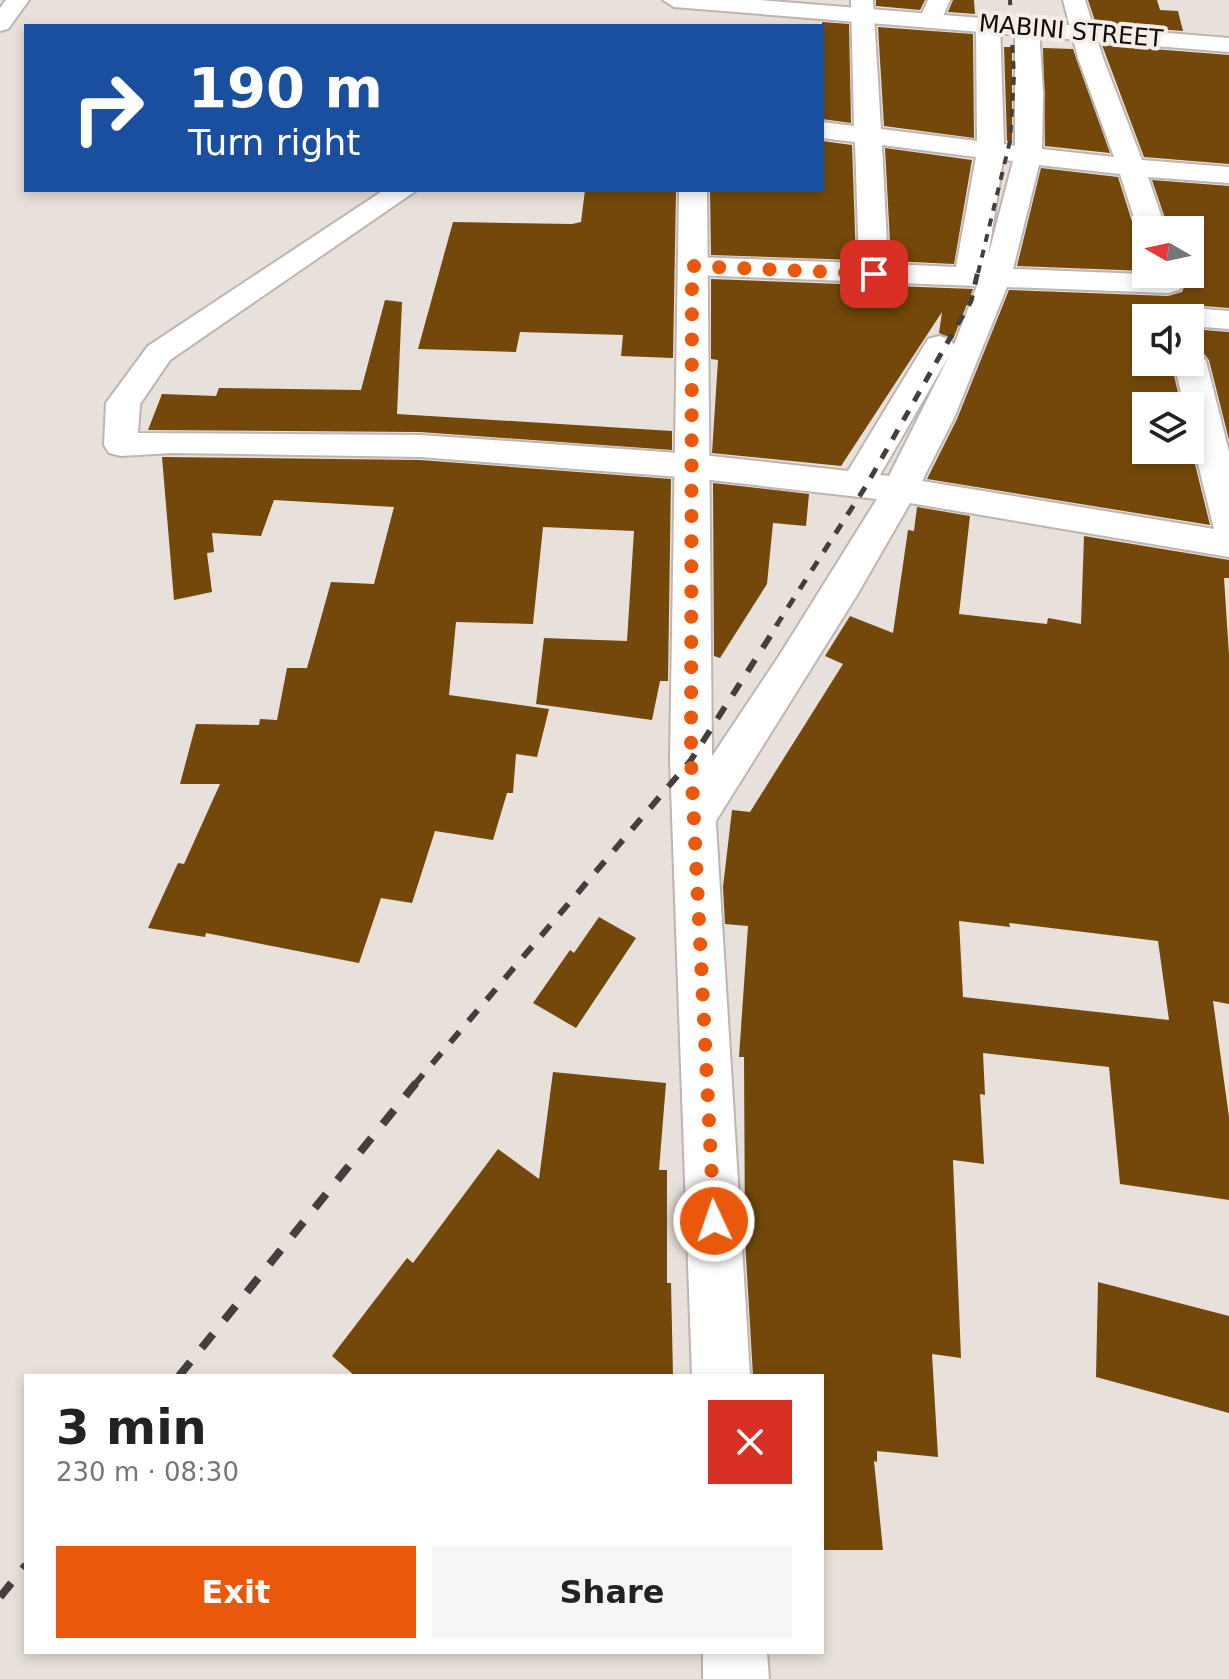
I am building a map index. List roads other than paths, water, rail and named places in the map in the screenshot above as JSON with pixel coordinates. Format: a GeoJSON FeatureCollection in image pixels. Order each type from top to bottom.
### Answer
{"type":"FeatureCollection","features":[{"type":"Feature","properties":{"kind":"street"},"geometry":{"type":"LineString","coordinates":[[0,24],[18,0]]}},
{"type":"Feature","properties":{"kind":"street"},"geometry":{"type":"LineString","coordinates":[[1074,0],[1081,32],[1134,168],[1148,216]]}},
{"type":"Feature","properties":{"kind":"street"},"geometry":{"type":"LineString","coordinates":[[685,1],[691,24]]}},
{"type":"Feature","properties":{"kind":"street","name":"MABINI STREET"},"geometry":{"type":"LineString","coordinates":[[685,1],[936,9],[988,24],[1229,45]]}},
{"type":"Feature","properties":{"kind":"street"},"geometry":{"type":"LineString","coordinates":[[862,6],[874,274]]}},
{"type":"Feature","properties":{"kind":"street"},"geometry":{"type":"LineString","coordinates":[[694,819],[818,625],[898,489],[968,350],[984,275],[993,151],[995,112],[988,24]]}},
{"type":"Feature","properties":{"kind":"street"},"geometry":{"type":"LineString","coordinates":[[857,485],[950,326],[984,275],[1028,156],[1031,100],[1027,27]]}},
{"type":"Feature","properties":{"kind":"street"},"geometry":{"type":"LineString","coordinates":[[824,130],[1134,168],[1229,175]]}},
{"type":"Feature","properties":{"kind":"street"},"geometry":{"type":"LineString","coordinates":[[400,192],[159,353],[123,403],[121,445],[172,442],[420,446],[693,466],[898,489],[1229,544]]}},
{"type":"Feature","properties":{"kind":"street"},"geometry":{"type":"LineString","coordinates":[[693,192],[691,760],[721,1374]]}},
{"type":"Feature","properties":{"kind":"street"},"geometry":{"type":"LineString","coordinates":[[692,266],[874,274],[1132,278]]}},
{"type":"Feature","properties":{"kind":"street"},"geometry":{"type":"LineString","coordinates":[[1204,318],[1229,320]]}},
{"type":"Feature","properties":{"kind":"street"},"geometry":{"type":"LineString","coordinates":[[1194,376],[1229,523]]}},
{"type":"Feature","properties":{"kind":"street"},"geometry":{"type":"LineString","coordinates":[[735,1654],[736,1679]]}},
{"type":"Feature","properties":{"kind":"railway"},"geometry":{"type":"LineString","coordinates":[[978,273],[1010,141],[1014,76],[1010,0]]}},
{"type":"Feature","properties":{"kind":"railway"},"geometry":{"type":"LineString","coordinates":[[776,626],[866,486],[971,301],[978,271]]}},
{"type":"Feature","properties":{"kind":"railway"},"geometry":{"type":"LineString","coordinates":[[414,1085],[691,760],[778,624]]}},
{"type":"Feature","properties":{"kind":"railway"},"geometry":{"type":"LineString","coordinates":[[181,1374],[416,1083]]}},
{"type":"Feature","properties":{"kind":"railway"},"geometry":{"type":"LineString","coordinates":[[0,1597],[24,1567]]}}]}
